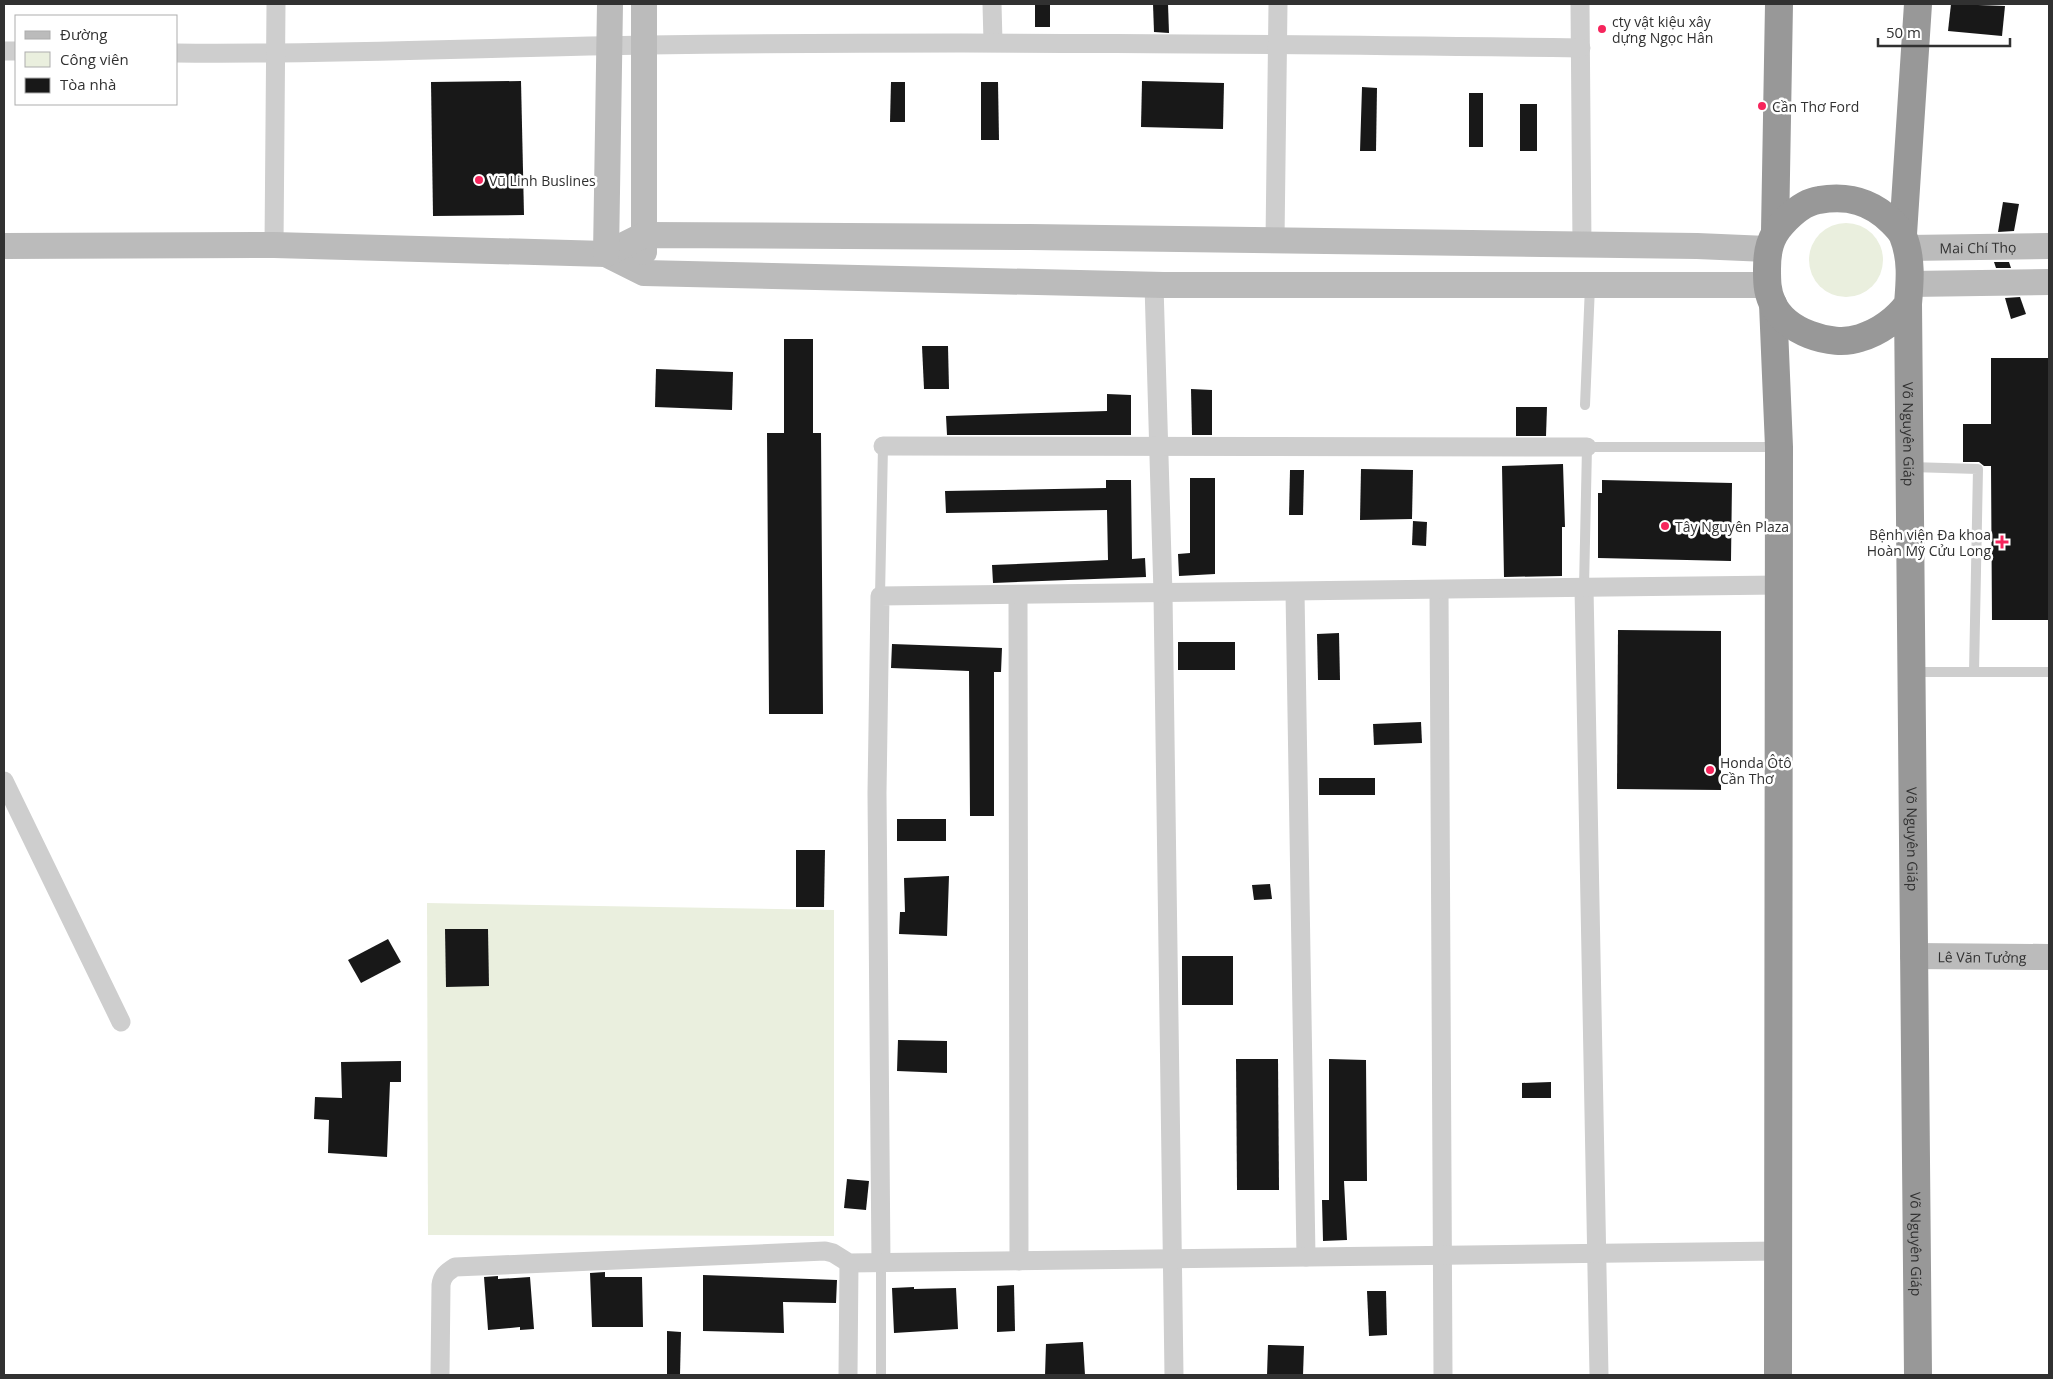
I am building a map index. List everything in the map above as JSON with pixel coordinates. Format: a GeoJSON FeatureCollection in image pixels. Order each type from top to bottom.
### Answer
{"type":"FeatureCollection","features":[{"type":"Feature","properties":{"kind":"highway"},"geometry":{"type":"LineString","coordinates":[[1778,1375],[1779,447],[1770,295],[1779,4]]}},
{"type":"Feature","properties":{"kind":"highway"},"geometry":{"type":"LineString","coordinates":[[1770,295],[1790,324],[1812,337],[1836,342],[1859,339],[1897,318],[1909,294],[1905,241],[1918,4]]}},
{"type":"Feature","properties":{"kind":"highway"},"geometry":{"type":"LineString","coordinates":[[1771,240],[1792,212],[1814,200],[1839,197],[1861,201],[1882,212],[1905,241]]}},
{"type":"Feature","properties":{"kind":"highway","name":"Võ Nguyên Giáp"},"geometry":{"type":"LineString","coordinates":[[1909,294],[1910,672],[1918,1375]]}},
{"type":"Feature","properties":{"kind":"street"},"geometry":{"type":"LineString","coordinates":[[274,245],[276,4]]}},
{"type":"Feature","properties":{"kind":"street"},"geometry":{"type":"LineString","coordinates":[[606,254],[610,4]]}},
{"type":"Feature","properties":{"kind":"street"},"geometry":{"type":"LineString","coordinates":[[644,4],[644,273]]}},
{"type":"Feature","properties":{"kind":"street"},"geometry":{"type":"LineString","coordinates":[[992,4],[993,42]]}},
{"type":"Feature","properties":{"kind":"street"},"geometry":{"type":"LineString","coordinates":[[1275,240],[1278,4]]}},
{"type":"Feature","properties":{"kind":"street"},"geometry":{"type":"LineString","coordinates":[[1580,4],[1582,244]]}},
{"type":"Feature","properties":{"kind":"street"},"geometry":{"type":"LineString","coordinates":[[178,53],[276,54],[645,45],[993,42],[1581,48]]}},
{"type":"Feature","properties":{"kind":"street"},"geometry":{"type":"LineString","coordinates":[[606,254],[644,235],[1582,244],[1771,240]]}},
{"type":"Feature","properties":{"kind":"street","name":"Mai Chí Thọ"},"geometry":{"type":"LineString","coordinates":[[1905,241],[2049,246]]}},
{"type":"Feature","properties":{"kind":"street"},"geometry":{"type":"LineString","coordinates":[[4,246],[274,245],[606,254],[644,273],[1154,285],[1590,285],[1770,295]]}},
{"type":"Feature","properties":{"kind":"street"},"geometry":{"type":"LineString","coordinates":[[1909,294],[2049,282]]}},
{"type":"Feature","properties":{"kind":"street"},"geometry":{"type":"LineString","coordinates":[[1154,285],[1163,594],[1174,1375]]}},
{"type":"Feature","properties":{"kind":"street"},"geometry":{"type":"LineString","coordinates":[[883,446],[1587,447]]}},
{"type":"Feature","properties":{"kind":"street"},"geometry":{"type":"LineString","coordinates":[[881,1263],[877,803],[880,596],[1018,596],[1779,585]]}},
{"type":"Feature","properties":{"kind":"street"},"geometry":{"type":"LineString","coordinates":[[1584,588],[1599,1375]]}},
{"type":"Feature","properties":{"kind":"street"},"geometry":{"type":"LineString","coordinates":[[1439,590],[1443,1375]]}},
{"type":"Feature","properties":{"kind":"street"},"geometry":{"type":"LineString","coordinates":[[1295,592],[1306,1257]]}},
{"type":"Feature","properties":{"kind":"street"},"geometry":{"type":"LineString","coordinates":[[1018,596],[1020,1260]]}},
{"type":"Feature","properties":{"kind":"street"},"geometry":{"type":"LineString","coordinates":[[4,781],[121,1022]]}},
{"type":"Feature","properties":{"kind":"street","name":"Lê Văn Tưởng"},"geometry":{"type":"LineString","coordinates":[[1914,956],[2049,957]]}},
{"type":"Feature","properties":{"kind":"street"},"geometry":{"type":"LineString","coordinates":[[440,1375],[441,1285],[442,1279],[447,1272],[455,1267],[824,1251],[833,1253],[849,1263],[881,1263],[1172,1257],[1778,1251]]}},
{"type":"Feature","properties":{"kind":"street"},"geometry":{"type":"LineString","coordinates":[[848,1375],[849,1263]]}},
{"type":"Feature","properties":{"kind":"lane"},"geometry":{"type":"LineString","coordinates":[[1585,405],[1590,285]]}},
{"type":"Feature","properties":{"kind":"lane"},"geometry":{"type":"LineString","coordinates":[[880,596],[883,446]]}},
{"type":"Feature","properties":{"kind":"lane"},"geometry":{"type":"LineString","coordinates":[[1584,588],[1587,447],[1779,447]]}},
{"type":"Feature","properties":{"kind":"lane"},"geometry":{"type":"LineString","coordinates":[[1910,467],[1978,469],[1974,672]]}},
{"type":"Feature","properties":{"kind":"lane"},"geometry":{"type":"LineString","coordinates":[[1910,672],[2049,672]]}},
{"type":"Feature","properties":{"kind":"lane"},"geometry":{"type":"LineString","coordinates":[[881,1263],[882,1375]]}},
{"type":"Feature","properties":{"kind":"green space"},"geometry":{"type":"Polygon","coordinates":[[[1846,223],[1860,226],[1872,234],[1880,246],[1883,260],[1880,274],[1872,286],[1860,294],[1846,297],[1832,294],[1820,286],[1812,274],[1809,260],[1812,246],[1820,234],[1832,226],[1846,223]]]}},
{"type":"Feature","properties":{"kind":"green space"},"geometry":{"type":"Polygon","coordinates":[[[427,903],[834,910],[834,1236],[428,1235],[427,903]]]}},
{"type":"Feature","properties":{"kind":"building"},"geometry":{"type":"Polygon","coordinates":[[[1035,4],[1050,4],[1050,27],[1035,27],[1035,4]]]}},
{"type":"Feature","properties":{"kind":"building"},"geometry":{"type":"Polygon","coordinates":[[[1153,4],[1168,4],[1169,33],[1154,32],[1153,4]]]}},
{"type":"Feature","properties":{"kind":"building"},"geometry":{"type":"Polygon","coordinates":[[[1951,4],[2005,6],[2002,36],[1948,31],[1951,4]]]}},
{"type":"Feature","properties":{"kind":"building"},"geometry":{"type":"Polygon","coordinates":[[[521,81],[524,215],[433,216],[431,82],[521,81]]]}},
{"type":"Feature","properties":{"kind":"building"},"geometry":{"type":"Polygon","coordinates":[[[1142,81],[1224,83],[1223,129],[1141,127],[1142,81]]]}},
{"type":"Feature","properties":{"kind":"building"},"geometry":{"type":"Polygon","coordinates":[[[891,82],[905,82],[905,122],[890,122],[891,82]]]}},
{"type":"Feature","properties":{"kind":"building"},"geometry":{"type":"Polygon","coordinates":[[[981,82],[998,82],[999,140],[981,140],[981,82]]]}},
{"type":"Feature","properties":{"kind":"building"},"geometry":{"type":"Polygon","coordinates":[[[1362,87],[1377,88],[1376,151],[1360,151],[1362,87]]]}},
{"type":"Feature","properties":{"kind":"building"},"geometry":{"type":"Polygon","coordinates":[[[1469,93],[1483,93],[1483,147],[1469,147],[1469,93]]]}},
{"type":"Feature","properties":{"kind":"building"},"geometry":{"type":"Polygon","coordinates":[[[1520,104],[1537,104],[1537,151],[1520,151],[1520,104]]]}},
{"type":"Feature","properties":{"kind":"building"},"geometry":{"type":"Polygon","coordinates":[[[2003,202],[2019,204],[2014,231],[1998,232],[2003,202]]]}},
{"type":"Feature","properties":{"kind":"building"},"geometry":{"type":"Polygon","coordinates":[[[1994,262],[2009,262],[2011,268],[1996,268],[1994,262]]]}},
{"type":"Feature","properties":{"kind":"building"},"geometry":{"type":"Polygon","coordinates":[[[2020,297],[2026,314],[2011,319],[2005,298],[2020,297]]]}},
{"type":"Feature","properties":{"kind":"building"},"geometry":{"type":"Polygon","coordinates":[[[784,339],[813,339],[813,433],[821,433],[823,714],[769,714],[767,433],[784,433],[784,339]]]}},
{"type":"Feature","properties":{"kind":"building"},"geometry":{"type":"Polygon","coordinates":[[[922,346],[948,346],[949,389],[924,389],[922,346]]]}},
{"type":"Feature","properties":{"kind":"building"},"geometry":{"type":"Polygon","coordinates":[[[1991,358],[2049,358],[2049,620],[1992,620],[1991,466],[1984,466],[1979,462],[1963,462],[1963,424],[1991,424],[1991,358]]]}},
{"type":"Feature","properties":{"kind":"building"},"geometry":{"type":"Polygon","coordinates":[[[656,369],[733,372],[732,410],[655,407],[656,369]]]}},
{"type":"Feature","properties":{"kind":"building"},"geometry":{"type":"Polygon","coordinates":[[[1191,389],[1212,390],[1212,435],[1192,435],[1191,389]]]}},
{"type":"Feature","properties":{"kind":"building"},"geometry":{"type":"Polygon","coordinates":[[[1107,394],[1131,395],[1131,435],[947,435],[946,416],[1107,411],[1107,394]]]}},
{"type":"Feature","properties":{"kind":"building"},"geometry":{"type":"Polygon","coordinates":[[[1516,407],[1547,407],[1546,436],[1516,436],[1516,407]]]}},
{"type":"Feature","properties":{"kind":"building"},"geometry":{"type":"Polygon","coordinates":[[[1563,464],[1565,527],[1562,527],[1562,576],[1504,577],[1502,466],[1563,464]]]}},
{"type":"Feature","properties":{"kind":"building"},"geometry":{"type":"Polygon","coordinates":[[[1361,469],[1413,470],[1412,519],[1360,520],[1361,469]]]}},
{"type":"Feature","properties":{"kind":"building"},"geometry":{"type":"Polygon","coordinates":[[[1290,470],[1304,470],[1303,515],[1289,515],[1290,470]]]}},
{"type":"Feature","properties":{"kind":"building"},"geometry":{"type":"Polygon","coordinates":[[[1190,478],[1215,478],[1215,574],[1179,576],[1178,554],[1190,553],[1190,478]]]}},
{"type":"Feature","properties":{"kind":"building"},"geometry":{"type":"Polygon","coordinates":[[[1106,480],[1131,480],[1132,559],[1145,558],[1146,577],[993,583],[992,565],[1108,560],[1107,510],[946,513],[945,491],[1106,488],[1106,480]]]}},
{"type":"Feature","properties":{"kind":"building","name":"Tây Nguyên Plaza"},"geometry":{"type":"Polygon","coordinates":[[[1602,480],[1732,483],[1731,561],[1598,558],[1598,493],[1602,493],[1602,480]]]}},
{"type":"Feature","properties":{"kind":"building"},"geometry":{"type":"Polygon","coordinates":[[[1413,521],[1427,522],[1426,546],[1412,545],[1413,521]]]}},
{"type":"Feature","properties":{"kind":"building"},"geometry":{"type":"Polygon","coordinates":[[[1618,630],[1721,631],[1721,790],[1617,789],[1618,630]]]}},
{"type":"Feature","properties":{"kind":"building"},"geometry":{"type":"Polygon","coordinates":[[[1339,633],[1340,680],[1318,680],[1317,634],[1339,633]]]}},
{"type":"Feature","properties":{"kind":"building"},"geometry":{"type":"Polygon","coordinates":[[[1178,642],[1235,642],[1235,670],[1178,670],[1178,642]]]}},
{"type":"Feature","properties":{"kind":"building"},"geometry":{"type":"Polygon","coordinates":[[[892,644],[1002,648],[1001,672],[994,672],[994,816],[970,816],[969,671],[891,668],[892,644]]]}},
{"type":"Feature","properties":{"kind":"building"},"geometry":{"type":"Polygon","coordinates":[[[1421,722],[1422,743],[1374,745],[1373,724],[1421,722]]]}},
{"type":"Feature","properties":{"kind":"building"},"geometry":{"type":"Polygon","coordinates":[[[1319,778],[1375,778],[1375,795],[1319,795],[1319,778]]]}},
{"type":"Feature","properties":{"kind":"building"},"geometry":{"type":"Polygon","coordinates":[[[897,819],[946,819],[946,841],[897,841],[897,819]]]}},
{"type":"Feature","properties":{"kind":"building"},"geometry":{"type":"Polygon","coordinates":[[[796,850],[825,850],[824,907],[796,907],[796,850]]]}},
{"type":"Feature","properties":{"kind":"building"},"geometry":{"type":"Polygon","coordinates":[[[949,876],[947,936],[899,934],[900,912],[905,912],[904,878],[949,876]]]}},
{"type":"Feature","properties":{"kind":"building"},"geometry":{"type":"Polygon","coordinates":[[[1270,884],[1272,899],[1254,900],[1252,885],[1270,884]]]}},
{"type":"Feature","properties":{"kind":"building"},"geometry":{"type":"Polygon","coordinates":[[[445,929],[488,929],[489,986],[446,987],[445,929]]]}},
{"type":"Feature","properties":{"kind":"building"},"geometry":{"type":"Polygon","coordinates":[[[388,939],[401,962],[361,983],[348,960],[388,939]]]}},
{"type":"Feature","properties":{"kind":"building"},"geometry":{"type":"Polygon","coordinates":[[[1182,956],[1233,956],[1233,1005],[1182,1005],[1182,956]]]}},
{"type":"Feature","properties":{"kind":"building"},"geometry":{"type":"Polygon","coordinates":[[[898,1040],[947,1041],[947,1073],[897,1071],[898,1040]]]}},
{"type":"Feature","properties":{"kind":"building"},"geometry":{"type":"Polygon","coordinates":[[[1236,1059],[1278,1059],[1279,1190],[1237,1190],[1236,1059]]]}},
{"type":"Feature","properties":{"kind":"building"},"geometry":{"type":"Polygon","coordinates":[[[1329,1059],[1366,1060],[1367,1181],[1344,1181],[1347,1240],[1323,1241],[1322,1200],[1329,1200],[1329,1059]]]}},
{"type":"Feature","properties":{"kind":"building"},"geometry":{"type":"Polygon","coordinates":[[[401,1061],[401,1082],[390,1082],[387,1157],[328,1153],[329,1120],[314,1119],[315,1097],[342,1098],[341,1062],[401,1061]]]}},
{"type":"Feature","properties":{"kind":"building"},"geometry":{"type":"Polygon","coordinates":[[[1551,1082],[1551,1098],[1522,1098],[1522,1083],[1551,1082]]]}},
{"type":"Feature","properties":{"kind":"building"},"geometry":{"type":"Polygon","coordinates":[[[847,1179],[869,1181],[866,1210],[844,1208],[847,1179]]]}},
{"type":"Feature","properties":{"kind":"building"},"geometry":{"type":"Polygon","coordinates":[[[605,1272],[605,1277],[642,1277],[643,1327],[592,1327],[590,1273],[605,1272]]]}},
{"type":"Feature","properties":{"kind":"building"},"geometry":{"type":"Polygon","coordinates":[[[703,1275],[837,1280],[836,1303],[783,1302],[784,1333],[703,1331],[703,1275]]]}},
{"type":"Feature","properties":{"kind":"building"},"geometry":{"type":"Polygon","coordinates":[[[498,1276],[498,1279],[530,1277],[534,1329],[520,1330],[520,1327],[488,1330],[484,1277],[498,1276]]]}},
{"type":"Feature","properties":{"kind":"building"},"geometry":{"type":"Polygon","coordinates":[[[1014,1285],[1015,1331],[997,1332],[997,1286],[1014,1285]]]}},
{"type":"Feature","properties":{"kind":"building"},"geometry":{"type":"Polygon","coordinates":[[[914,1287],[914,1289],[956,1288],[958,1329],[894,1333],[892,1288],[914,1287]]]}},
{"type":"Feature","properties":{"kind":"building"},"geometry":{"type":"Polygon","coordinates":[[[1367,1291],[1386,1291],[1387,1335],[1369,1336],[1367,1291]]]}},
{"type":"Feature","properties":{"kind":"building"},"geometry":{"type":"Polygon","coordinates":[[[667,1331],[681,1332],[680,1375],[667,1375],[667,1331]]]}},
{"type":"Feature","properties":{"kind":"building"},"geometry":{"type":"Polygon","coordinates":[[[1083,1342],[1085,1375],[1045,1375],[1046,1344],[1083,1342]]]}},
{"type":"Feature","properties":{"kind":"building"},"geometry":{"type":"Polygon","coordinates":[[[1268,1345],[1304,1346],[1303,1375],[1267,1375],[1268,1345]]]}},
{"type":"Feature","properties":{"kind":"place","name":"cty vật kiệu xây dựng Ngọc Hân"},"geometry":{"type":"Point","coordinates":[1602,29]}},
{"type":"Feature","properties":{"kind":"place","name":"Cần Thơ Ford"},"geometry":{"type":"Point","coordinates":[1762,106]}},
{"type":"Feature","properties":{"kind":"place","name":"Vũ Linh Buslines"},"geometry":{"type":"Point","coordinates":[479,180]}},
{"type":"Feature","properties":{"kind":"place","name":"Tây Nguyên Plaza"},"geometry":{"type":"Point","coordinates":[1665,526]}},
{"type":"Feature","properties":{"kind":"place","name":"Bệnh viện Đa khoa Hoàn Mỹ Cửu Long"},"geometry":{"type":"Point","coordinates":[2002,542]}},
{"type":"Feature","properties":{"kind":"place","name":"Honda Ôtô Cần Thơ"},"geometry":{"type":"Point","coordinates":[1710,770]}}]}
